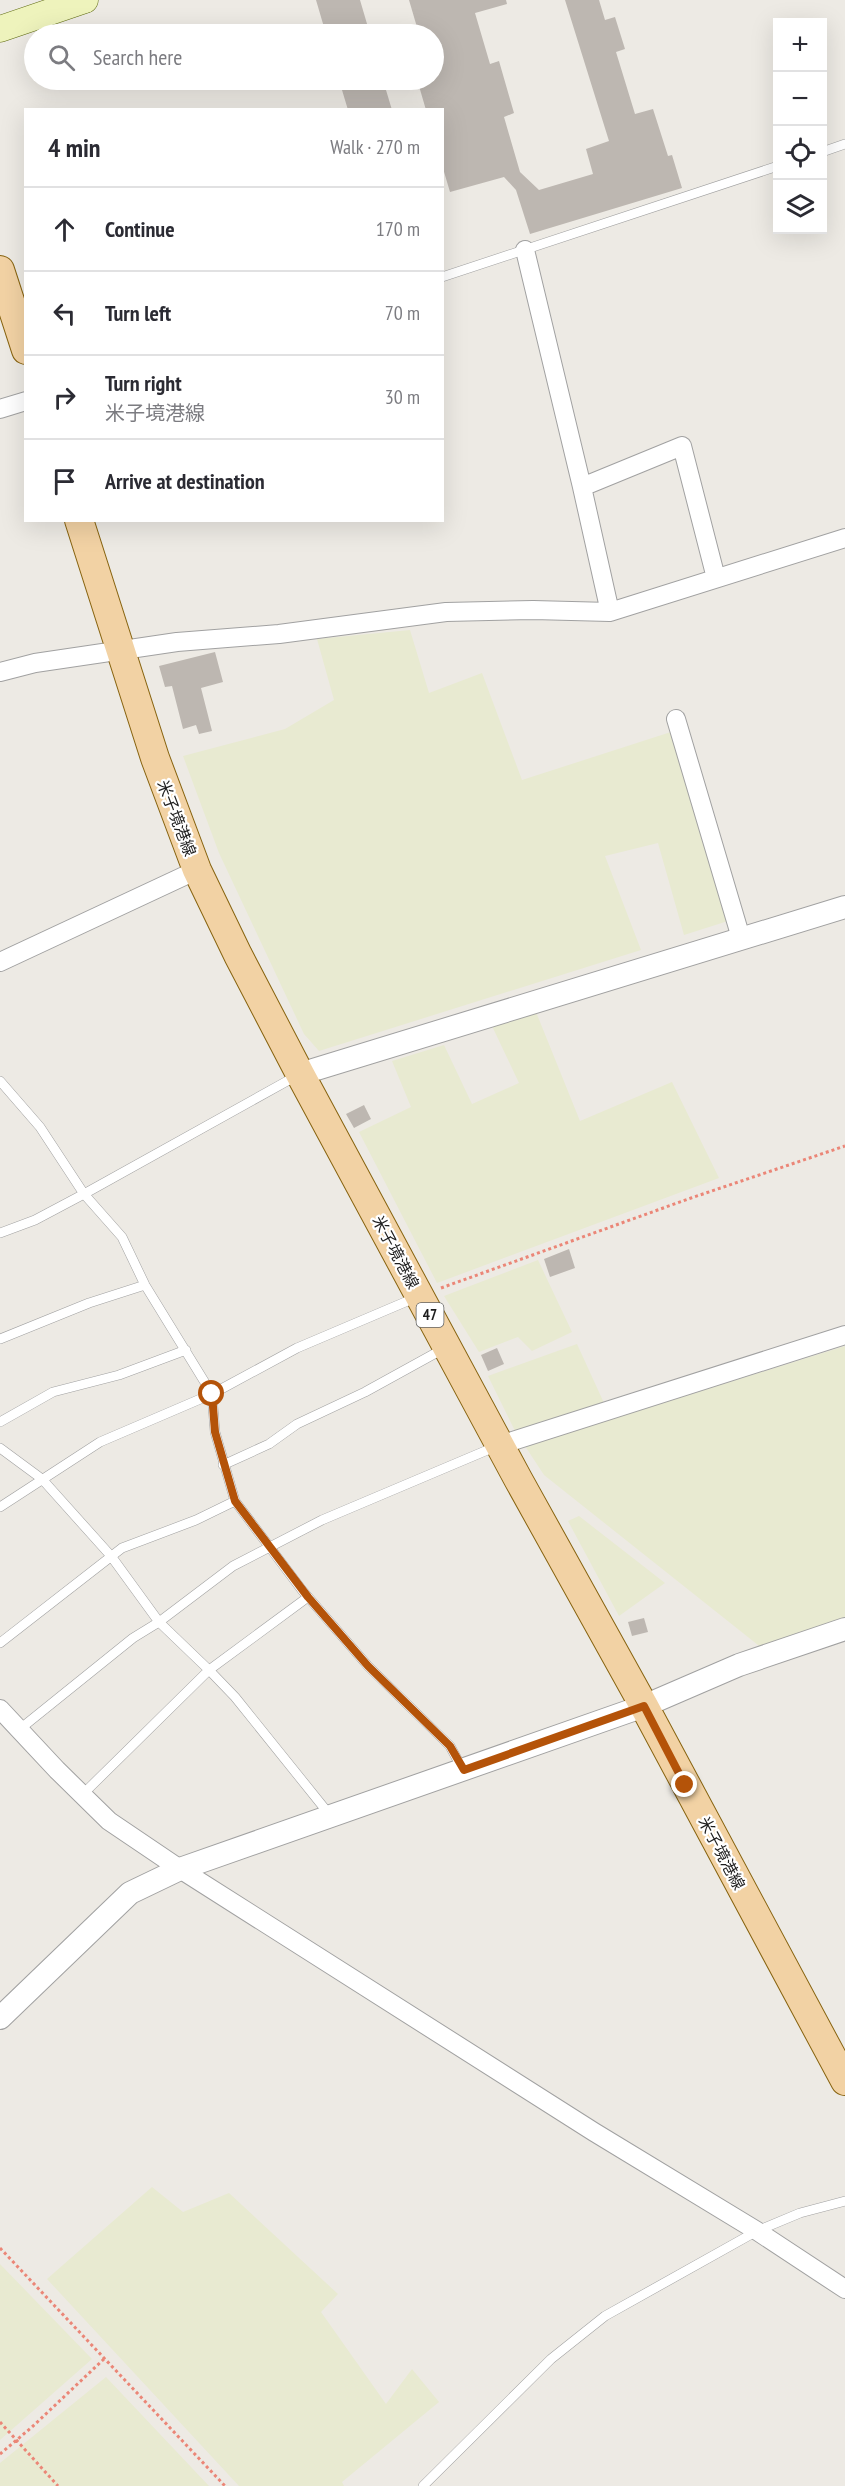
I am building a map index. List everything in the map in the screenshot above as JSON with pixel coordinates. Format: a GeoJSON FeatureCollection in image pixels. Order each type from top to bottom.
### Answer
{"type":"FeatureCollection","features":[{"type":"Feature","properties":{"kind":"main road"},"geometry":{"type":"LineString","coordinates":[[0,29],[85,0]]}},
{"type":"Feature","properties":{"kind":"main road"},"geometry":{"type":"LineString","coordinates":[[0,270],[24,344]]}},
{"type":"Feature","properties":{"kind":"main road","name":"米子境港線"},"geometry":{"type":"LineString","coordinates":[[80,522],[154,758],[197,870],[300,1074],[845,2081]]}},
{"type":"Feature","properties":{"kind":"street"},"geometry":{"type":"LineString","coordinates":[[525,250],[610,612]]}},
{"type":"Feature","properties":{"kind":"street"},"geometry":{"type":"LineString","coordinates":[[0,409],[24,402]]}},
{"type":"Feature","properties":{"kind":"street"},"geometry":{"type":"LineString","coordinates":[[582,487],[682,446],[716,578]]}},
{"type":"Feature","properties":{"kind":"street"},"geometry":{"type":"LineString","coordinates":[[0,672],[35,663],[177,642],[279,634],[446,612],[533,610],[610,612],[845,538]]}},
{"type":"Feature","properties":{"kind":"street"},"geometry":{"type":"LineString","coordinates":[[676,719],[741,938]]}},
{"type":"Feature","properties":{"kind":"street"},"geometry":{"type":"LineString","coordinates":[[0,962],[197,870]]}},
{"type":"Feature","properties":{"kind":"street"},"geometry":{"type":"LineString","coordinates":[[300,1074],[845,907]]}},
{"type":"Feature","properties":{"kind":"street"},"geometry":{"type":"LineString","coordinates":[[500,1445],[845,1335]]}},
{"type":"Feature","properties":{"kind":"street"},"geometry":{"type":"LineString","coordinates":[[0,2018],[130,1893],[180,1869],[644,1706],[739,1665],[845,1629]]}},
{"type":"Feature","properties":{"kind":"street"},"geometry":{"type":"LineString","coordinates":[[0,1709],[109,1821],[180,1869],[594,2132],[757,2231],[845,2289]]}},
{"type":"Feature","properties":{"kind":"lane"},"geometry":{"type":"LineString","coordinates":[[827,150],[845,144]]}},
{"type":"Feature","properties":{"kind":"lane"},"geometry":{"type":"LineString","coordinates":[[444,276],[773,167]]}},
{"type":"Feature","properties":{"kind":"lane"},"geometry":{"type":"LineString","coordinates":[[0,1233],[35,1220],[300,1074]]}},
{"type":"Feature","properties":{"kind":"lane"},"geometry":{"type":"LineString","coordinates":[[0,1081],[40,1126],[84,1194],[122,1237],[145,1285],[212,1394],[215,1432],[235,1501],[308,1597],[368,1666],[450,1746],[464,1770]]}},
{"type":"Feature","properties":{"kind":"lane"},"geometry":{"type":"LineString","coordinates":[[0,1339],[145,1285]]}},
{"type":"Feature","properties":{"kind":"lane"},"geometry":{"type":"LineString","coordinates":[[0,1507],[100,1442],[212,1394],[297,1348],[419,1296]]}},
{"type":"Feature","properties":{"kind":"lane"},"geometry":{"type":"LineString","coordinates":[[223,1465],[270,1444],[297,1424],[366,1392],[447,1347]]}},
{"type":"Feature","properties":{"kind":"lane"},"geometry":{"type":"LineString","coordinates":[[0,1422],[53,1392],[119,1375],[186,1350]]}},
{"type":"Feature","properties":{"kind":"lane"},"geometry":{"type":"LineString","coordinates":[[20,1729],[133,1638],[159,1622],[232,1566],[322,1520],[500,1445]]}},
{"type":"Feature","properties":{"kind":"lane"},"geometry":{"type":"LineString","coordinates":[[0,1448],[42,1479],[111,1556],[159,1622],[236,1697],[329,1817]]}},
{"type":"Feature","properties":{"kind":"lane"},"geometry":{"type":"LineString","coordinates":[[0,1643],[122,1548],[196,1520],[235,1501]]}},
{"type":"Feature","properties":{"kind":"lane"},"geometry":{"type":"LineString","coordinates":[[82,1794],[209,1670],[308,1597]]}},
{"type":"Feature","properties":{"kind":"lane"},"geometry":{"type":"LineString","coordinates":[[423,2486],[551,2359],[605,2316],[757,2231],[800,2213],[845,2201]]}},
{"type":"Feature","properties":{"kind":"path"},"geometry":{"type":"LineString","coordinates":[[419,1296],[691,1198],[845,1146]]}},
{"type":"Feature","properties":{"kind":"path"},"geometry":{"type":"LineString","coordinates":[[0,2248],[225,2486]]}},
{"type":"Feature","properties":{"kind":"path"},"geometry":{"type":"LineString","coordinates":[[0,2454],[17,2441],[105,2358]]}},
{"type":"Feature","properties":{"kind":"path"},"geometry":{"type":"LineString","coordinates":[[0,2422],[58,2486]]}},
{"type":"Feature","properties":{"kind":"green space"},"geometry":{"type":"Polygon","coordinates":[[[410,630],[429,693],[482,673],[522,780],[674,731],[728,921],[684,935],[658,843],[605,856],[641,950],[319,1051],[304,1034],[219,853],[183,756],[285,729],[334,700],[317,639],[410,630]]]}},
{"type":"Feature","properties":{"kind":"green space"},"geometry":{"type":"Polygon","coordinates":[[[536,1012],[580,1121],[672,1082],[719,1178],[437,1283],[359,1132],[411,1107],[392,1061],[444,1045],[472,1104],[519,1083],[492,1026],[536,1012]]]}},
{"type":"Feature","properties":{"kind":"green space"},"geometry":{"type":"Polygon","coordinates":[[[538,1260],[572,1332],[532,1351],[518,1337],[479,1352],[444,1296],[538,1260]]]}},
{"type":"Feature","properties":{"kind":"green space"},"geometry":{"type":"Polygon","coordinates":[[[577,1344],[604,1403],[517,1435],[488,1376],[577,1344]]]}},
{"type":"Feature","properties":{"kind":"green space"},"geometry":{"type":"Polygon","coordinates":[[[845,1346],[845,1619],[763,1649],[544,1475],[525,1446],[845,1346]]]}},
{"type":"Feature","properties":{"kind":"green space"},"geometry":{"type":"Polygon","coordinates":[[[579,1516],[665,1583],[619,1616],[568,1521],[579,1516]]]}},
{"type":"Feature","properties":{"kind":"green space"},"geometry":{"type":"Polygon","coordinates":[[[152,2187],[183,2212],[229,2193],[338,2294],[321,2312],[386,2404],[412,2369],[439,2402],[342,2482],[344,2486],[239,2486],[47,2279],[152,2187]]]}},
{"type":"Feature","properties":{"kind":"green space"},"geometry":{"type":"Polygon","coordinates":[[[0,2264],[92,2359],[0,2440],[0,2264]]]}},
{"type":"Feature","properties":{"kind":"green space"},"geometry":{"type":"Polygon","coordinates":[[[106,2377],[209,2486],[0,2486],[0,2463],[106,2377]]]}},
{"type":"Feature","properties":{"kind":"building"},"geometry":{"type":"Polygon","coordinates":[[[316,0],[360,0],[367,24],[323,24],[316,0]]]}},
{"type":"Feature","properties":{"kind":"building"},"geometry":{"type":"Polygon","coordinates":[[[409,0],[506,0],[507,4],[475,13],[490,64],[499,61],[514,113],[504,117],[520,172],[539,190],[593,174],[586,149],[609,141],[565,0],[599,0],[605,20],[615,17],[625,49],[616,52],[635,114],[653,109],[668,156],[672,155],[682,188],[530,234],[516,190],[504,177],[450,192],[444,172],[444,108],[425,108],[420,90],[444,90],[444,24],[416,24],[409,0]]]}},
{"type":"Feature","properties":{"kind":"building"},"geometry":{"type":"Polygon","coordinates":[[[342,90],[386,90],[391,108],[347,108],[342,90]]]}},
{"type":"Feature","properties":{"kind":"building"},"geometry":{"type":"Polygon","coordinates":[[[215,652],[223,682],[201,688],[212,731],[199,734],[196,725],[183,729],[172,686],[165,687],[159,666],[215,652]]]}},
{"type":"Feature","properties":{"kind":"building"},"geometry":{"type":"Polygon","coordinates":[[[364,1105],[371,1119],[354,1128],[346,1114],[364,1105]]]}},
{"type":"Feature","properties":{"kind":"building"},"geometry":{"type":"Polygon","coordinates":[[[569,1249],[575,1268],[550,1277],[544,1259],[569,1249]]]}},
{"type":"Feature","properties":{"kind":"building"},"geometry":{"type":"Polygon","coordinates":[[[497,1348],[504,1364],[488,1371],[481,1355],[497,1348]]]}},
{"type":"Feature","properties":{"kind":"building"},"geometry":{"type":"Polygon","coordinates":[[[644,1618],[648,1632],[632,1636],[628,1622],[644,1618]]]}},
{"type":"Feature","properties":{"kind":"route"},"geometry":{"type":"LineString","coordinates":[[212,1394],[215,1432],[235,1501],[302,1590],[368,1666],[450,1746],[464,1770],[644,1706],[685,1785]]}}]}
